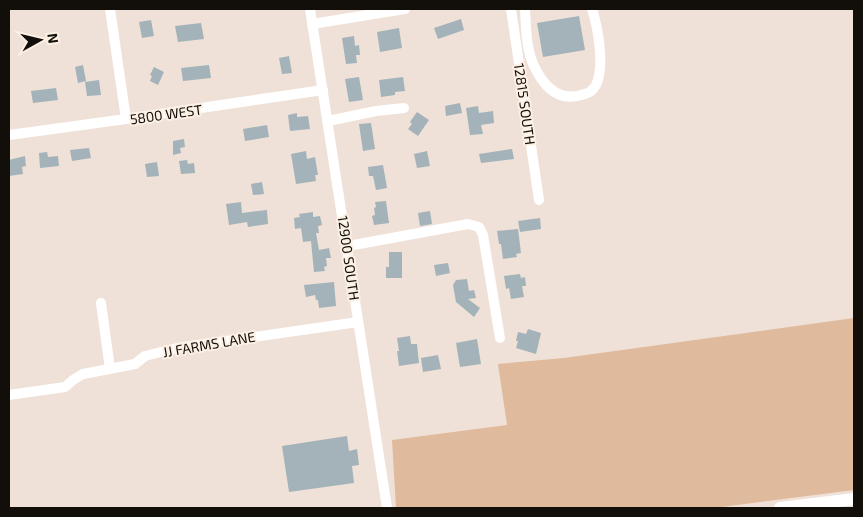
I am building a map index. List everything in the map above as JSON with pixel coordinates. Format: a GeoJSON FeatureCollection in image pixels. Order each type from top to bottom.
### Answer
{"type":"FeatureCollection","features":[{"type":"Feature","properties":{"kind":"main road"},"geometry":{"type":"LineString","coordinates":[[780,508],[854,499]]}},
{"type":"Feature","properties":{"kind":"street"},"geometry":{"type":"LineString","coordinates":[[110,9],[126,120]]}},
{"type":"Feature","properties":{"kind":"street","name":"12900 SOUTH"},"geometry":{"type":"LineString","coordinates":[[310,9],[388,508]]}},
{"type":"Feature","properties":{"kind":"street"},"geometry":{"type":"LineString","coordinates":[[312,24],[405,9]]}},
{"type":"Feature","properties":{"kind":"street","name":"12815 SOUTH"},"geometry":{"type":"LineString","coordinates":[[511,9],[539,200]]}},
{"type":"Feature","properties":{"kind":"street"},"geometry":{"type":"LineString","coordinates":[[525,9],[526,34],[533,64],[544,84],[555,94],[569,97],[590,93],[596,86],[600,70],[596,22],[592,9]]}},
{"type":"Feature","properties":{"kind":"street","name":"5800 WEST"},"geometry":{"type":"LineString","coordinates":[[9,135],[126,120],[323,90]]}},
{"type":"Feature","properties":{"kind":"street"},"geometry":{"type":"LineString","coordinates":[[328,120],[404,108]]}},
{"type":"Feature","properties":{"kind":"street"},"geometry":{"type":"LineString","coordinates":[[348,246],[468,224],[479,227],[483,235],[500,338]]}},
{"type":"Feature","properties":{"kind":"street"},"geometry":{"type":"LineString","coordinates":[[101,303],[110,369]]}},
{"type":"Feature","properties":{"kind":"street","name":"JJ FARMS LANE"},"geometry":{"type":"LineString","coordinates":[[9,395],[65,387],[83,374],[135,364],[145,356],[177,348],[358,322]]}},
{"type":"Feature","properties":{"kind":"shaded area"},"geometry":{"type":"Polygon","coordinates":[[[854,318],[854,490],[714,508],[396,508],[392,440],[507,425],[498,364],[564,358],[854,318]]]}},
{"type":"Feature","properties":{"kind":"building"},"geometry":{"type":"Polygon","coordinates":[[[579,16],[585,50],[543,57],[537,23],[579,16]]]}},
{"type":"Feature","properties":{"kind":"building"},"geometry":{"type":"Polygon","coordinates":[[[461,19],[464,30],[438,39],[434,28],[461,19]]]}},
{"type":"Feature","properties":{"kind":"building"},"geometry":{"type":"Polygon","coordinates":[[[151,20],[154,36],[142,38],[139,22],[151,20]]]}},
{"type":"Feature","properties":{"kind":"building"},"geometry":{"type":"Polygon","coordinates":[[[201,23],[204,39],[178,42],[175,26],[201,23]]]}},
{"type":"Feature","properties":{"kind":"building"},"geometry":{"type":"Polygon","coordinates":[[[399,28],[402,48],[380,52],[377,32],[399,28]]]}},
{"type":"Feature","properties":{"kind":"building"},"geometry":{"type":"Polygon","coordinates":[[[354,36],[355,46],[359,45],[360,55],[356,55],[357,63],[346,64],[342,38],[354,36]]]}},
{"type":"Feature","properties":{"kind":"building"},"geometry":{"type":"Polygon","coordinates":[[[289,56],[292,73],[282,74],[279,58],[289,56]]]}},
{"type":"Feature","properties":{"kind":"building"},"geometry":{"type":"Polygon","coordinates":[[[83,65],[86,81],[78,83],[75,67],[83,65]]]}},
{"type":"Feature","properties":{"kind":"building"},"geometry":{"type":"Polygon","coordinates":[[[209,65],[211,78],[183,81],[181,68],[209,65]]]}},
{"type":"Feature","properties":{"kind":"building"},"geometry":{"type":"Polygon","coordinates":[[[154,67],[164,72],[158,85],[150,81],[152,76],[150,75],[154,67]]]}},
{"type":"Feature","properties":{"kind":"building"},"geometry":{"type":"Polygon","coordinates":[[[359,77],[363,100],[349,102],[345,79],[359,77]]]}},
{"type":"Feature","properties":{"kind":"building"},"geometry":{"type":"Polygon","coordinates":[[[403,77],[405,91],[381,97],[379,80],[403,77]]]}},
{"type":"Feature","properties":{"kind":"building"},"geometry":{"type":"Polygon","coordinates":[[[99,80],[101,95],[87,96],[85,82],[99,80]]]}},
{"type":"Feature","properties":{"kind":"building"},"geometry":{"type":"Polygon","coordinates":[[[56,88],[58,100],[33,103],[31,91],[56,88]]]}},
{"type":"Feature","properties":{"kind":"building"},"geometry":{"type":"Polygon","coordinates":[[[460,103],[462,113],[446,116],[445,106],[460,103]]]}},
{"type":"Feature","properties":{"kind":"building"},"geometry":{"type":"Polygon","coordinates":[[[478,106],[479,113],[493,111],[494,123],[481,125],[483,134],[470,135],[466,108],[478,106]]]}},
{"type":"Feature","properties":{"kind":"building"},"geometry":{"type":"Polygon","coordinates":[[[417,112],[429,120],[418,136],[408,129],[412,124],[410,122],[417,112]]]}},
{"type":"Feature","properties":{"kind":"building"},"geometry":{"type":"Polygon","coordinates":[[[297,113],[297,117],[308,116],[310,129],[290,131],[288,115],[297,113]]]}},
{"type":"Feature","properties":{"kind":"building"},"geometry":{"type":"Polygon","coordinates":[[[371,123],[375,149],[363,151],[359,124],[371,123]]]}},
{"type":"Feature","properties":{"kind":"building"},"geometry":{"type":"Polygon","coordinates":[[[267,125],[269,137],[245,141],[243,129],[267,125]]]}},
{"type":"Feature","properties":{"kind":"building"},"geometry":{"type":"Polygon","coordinates":[[[184,139],[185,147],[180,148],[181,153],[173,155],[173,141],[184,139]]]}},
{"type":"Feature","properties":{"kind":"building"},"geometry":{"type":"Polygon","coordinates":[[[89,148],[91,158],[72,161],[70,150],[89,148]]]}},
{"type":"Feature","properties":{"kind":"building"},"geometry":{"type":"Polygon","coordinates":[[[512,149],[514,159],[481,163],[479,154],[512,149]]]}},
{"type":"Feature","properties":{"kind":"building"},"geometry":{"type":"Polygon","coordinates":[[[306,151],[307,159],[315,157],[318,175],[315,175],[316,181],[296,184],[291,154],[306,151]]]}},
{"type":"Feature","properties":{"kind":"building"},"geometry":{"type":"Polygon","coordinates":[[[427,151],[430,166],[417,168],[414,154],[427,151]]]}},
{"type":"Feature","properties":{"kind":"building"},"geometry":{"type":"Polygon","coordinates":[[[47,152],[48,157],[58,156],[59,166],[40,168],[39,153],[47,152]]]}},
{"type":"Feature","properties":{"kind":"building"},"geometry":{"type":"Polygon","coordinates":[[[25,156],[26,166],[22,167],[23,174],[9,176],[9,160],[25,156]]]}},
{"type":"Feature","properties":{"kind":"building"},"geometry":{"type":"Polygon","coordinates":[[[187,160],[188,164],[194,163],[195,173],[181,174],[179,161],[187,160]]]}},
{"type":"Feature","properties":{"kind":"building"},"geometry":{"type":"Polygon","coordinates":[[[157,162],[159,176],[147,177],[145,164],[157,162]]]}},
{"type":"Feature","properties":{"kind":"building"},"geometry":{"type":"Polygon","coordinates":[[[383,165],[387,188],[376,190],[373,176],[369,176],[368,167],[383,165]]]}},
{"type":"Feature","properties":{"kind":"building"},"geometry":{"type":"Polygon","coordinates":[[[262,182],[264,194],[253,195],[251,184],[262,182]]]}},
{"type":"Feature","properties":{"kind":"building"},"geometry":{"type":"Polygon","coordinates":[[[386,201],[389,223],[374,225],[372,216],[375,215],[375,202],[386,201]]]}},
{"type":"Feature","properties":{"kind":"building"},"geometry":{"type":"Polygon","coordinates":[[[241,202],[242,213],[267,210],[268,224],[248,227],[247,222],[229,225],[226,204],[241,202]]]}},
{"type":"Feature","properties":{"kind":"building"},"geometry":{"type":"Polygon","coordinates":[[[430,211],[432,224],[420,226],[418,213],[430,211]]]}},
{"type":"Feature","properties":{"kind":"building"},"geometry":{"type":"Polygon","coordinates":[[[313,212],[313,217],[320,216],[322,225],[318,226],[319,233],[316,233],[319,250],[329,248],[331,258],[326,258],[327,266],[324,267],[325,271],[314,272],[311,241],[303,242],[301,228],[295,229],[294,218],[300,217],[299,214],[313,212]]]}},
{"type":"Feature","properties":{"kind":"building"},"geometry":{"type":"Polygon","coordinates":[[[540,218],[541,229],[520,232],[518,221],[540,218]]]}},
{"type":"Feature","properties":{"kind":"building"},"geometry":{"type":"Polygon","coordinates":[[[518,229],[521,253],[516,254],[517,257],[503,259],[497,231],[518,229]]]}},
{"type":"Feature","properties":{"kind":"building"},"geometry":{"type":"Polygon","coordinates":[[[389,252],[402,252],[402,278],[386,278],[386,267],[389,267],[389,252]]]}},
{"type":"Feature","properties":{"kind":"building"},"geometry":{"type":"Polygon","coordinates":[[[448,263],[450,273],[436,276],[434,265],[448,263]]]}},
{"type":"Feature","properties":{"kind":"building"},"geometry":{"type":"Polygon","coordinates":[[[520,274],[521,278],[525,277],[526,286],[522,286],[524,297],[511,299],[509,288],[506,289],[504,276],[520,274]]]}},
{"type":"Feature","properties":{"kind":"building"},"geometry":{"type":"Polygon","coordinates":[[[467,279],[469,291],[474,290],[476,298],[468,299],[480,308],[474,317],[456,302],[453,285],[456,280],[467,279]]]}},
{"type":"Feature","properties":{"kind":"building"},"geometry":{"type":"Polygon","coordinates":[[[334,282],[336,306],[319,308],[315,295],[306,297],[304,285],[334,282]]]}},
{"type":"Feature","properties":{"kind":"building"},"geometry":{"type":"Polygon","coordinates":[[[528,329],[541,333],[536,354],[516,348],[518,332],[526,334],[528,329]]]}},
{"type":"Feature","properties":{"kind":"building"},"geometry":{"type":"Polygon","coordinates":[[[410,336],[411,344],[417,344],[419,363],[399,366],[397,338],[410,336]]]}},
{"type":"Feature","properties":{"kind":"building"},"geometry":{"type":"Polygon","coordinates":[[[477,339],[481,364],[460,367],[456,343],[477,339]]]}},
{"type":"Feature","properties":{"kind":"building"},"geometry":{"type":"Polygon","coordinates":[[[438,355],[441,369],[423,372],[421,358],[438,355]]]}},
{"type":"Feature","properties":{"kind":"building"},"geometry":{"type":"Polygon","coordinates":[[[347,436],[349,451],[357,449],[359,465],[352,466],[354,483],[289,492],[282,446],[347,436]]]}}]}
